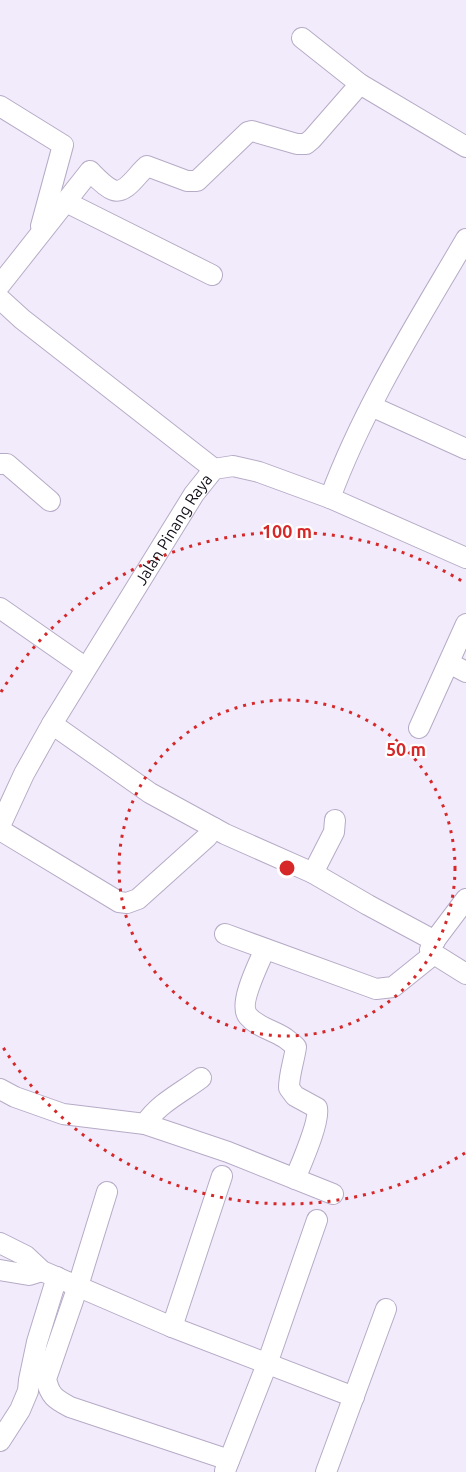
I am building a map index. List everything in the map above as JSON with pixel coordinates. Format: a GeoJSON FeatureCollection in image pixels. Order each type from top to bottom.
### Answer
{"type":"FeatureCollection","features":[{"type":"Feature","properties":{"kind":"street"},"geometry":{"type":"LineString","coordinates":[[302,38],[360,84],[466,147]]}},
{"type":"Feature","properties":{"kind":"street"},"geometry":{"type":"LineString","coordinates":[[0,285],[90,171],[112,190],[119,191],[147,166],[187,181],[197,181],[248,132],[252,131],[297,144],[306,144],[360,84]]}},
{"type":"Feature","properties":{"kind":"street"},"geometry":{"type":"LineString","coordinates":[[0,106],[63,145],[38,237]]}},
{"type":"Feature","properties":{"kind":"street"},"geometry":{"type":"LineString","coordinates":[[66,202],[212,274]]}},
{"type":"Feature","properties":{"kind":"street"},"geometry":{"type":"LineString","coordinates":[[330,498],[344,461],[371,406],[466,239]]}},
{"type":"Feature","properties":{"kind":"street"},"geometry":{"type":"LineString","coordinates":[[0,299],[22,319],[214,469]]}},
{"type":"Feature","properties":{"kind":"street"},"geometry":{"type":"LineString","coordinates":[[371,406],[466,449]]}},
{"type":"Feature","properties":{"kind":"street"},"geometry":{"type":"LineString","coordinates":[[0,464],[8,464],[50,501]]}},
{"type":"Feature","properties":{"kind":"street","name":"Jalan Pinang Raya"},"geometry":{"type":"LineString","coordinates":[[0,828],[24,774],[52,724],[194,494],[214,469],[233,466],[259,472],[330,498],[466,558]]}},
{"type":"Feature","properties":{"kind":"street"},"geometry":{"type":"LineString","coordinates":[[0,608],[86,668]]}},
{"type":"Feature","properties":{"kind":"street"},"geometry":{"type":"LineString","coordinates":[[419,728],[457,667],[466,624]]}},
{"type":"Feature","properties":{"kind":"street"},"geometry":{"type":"LineString","coordinates":[[52,724],[150,793],[214,828],[313,873],[435,947],[466,974]]}},
{"type":"Feature","properties":{"kind":"street"},"geometry":{"type":"LineString","coordinates":[[313,873],[334,832],[334,820]]}},
{"type":"Feature","properties":{"kind":"street"},"geometry":{"type":"LineString","coordinates":[[0,828],[119,902],[127,903],[138,899],[214,828]]}},
{"type":"Feature","properties":{"kind":"street"},"geometry":{"type":"LineString","coordinates":[[225,934],[375,989],[393,987],[435,947],[466,899]]}},
{"type":"Feature","properties":{"kind":"street"},"geometry":{"type":"LineString","coordinates":[[265,949],[245,998],[244,1010],[256,1023],[284,1037],[296,1047],[289,1076],[289,1088],[295,1096],[317,1108],[318,1114],[295,1179]]}},
{"type":"Feature","properties":{"kind":"street"},"geometry":{"type":"LineString","coordinates":[[145,1124],[164,1102],[201,1078]]}},
{"type":"Feature","properties":{"kind":"street"},"geometry":{"type":"LineString","coordinates":[[0,1089],[15,1097],[63,1114],[145,1124],[228,1152],[333,1194]]}},
{"type":"Feature","properties":{"kind":"street"},"geometry":{"type":"LineString","coordinates":[[172,1327],[222,1176]]}},
{"type":"Feature","properties":{"kind":"street"},"geometry":{"type":"LineString","coordinates":[[108,1192],[46,1378],[49,1390],[57,1401],[70,1407],[227,1466],[267,1364],[317,1220]]}},
{"type":"Feature","properties":{"kind":"street"},"geometry":{"type":"LineString","coordinates":[[0,1243],[26,1256],[49,1274],[172,1327],[354,1397]]}},
{"type":"Feature","properties":{"kind":"street"},"geometry":{"type":"LineString","coordinates":[[0,1270],[29,1275],[49,1274]]}},
{"type":"Feature","properties":{"kind":"street"},"geometry":{"type":"LineString","coordinates":[[0,1441],[20,1410],[28,1391],[49,1274]]}},
{"type":"Feature","properties":{"kind":"street"},"geometry":{"type":"LineString","coordinates":[[326,1472],[386,1309]]}}]}
